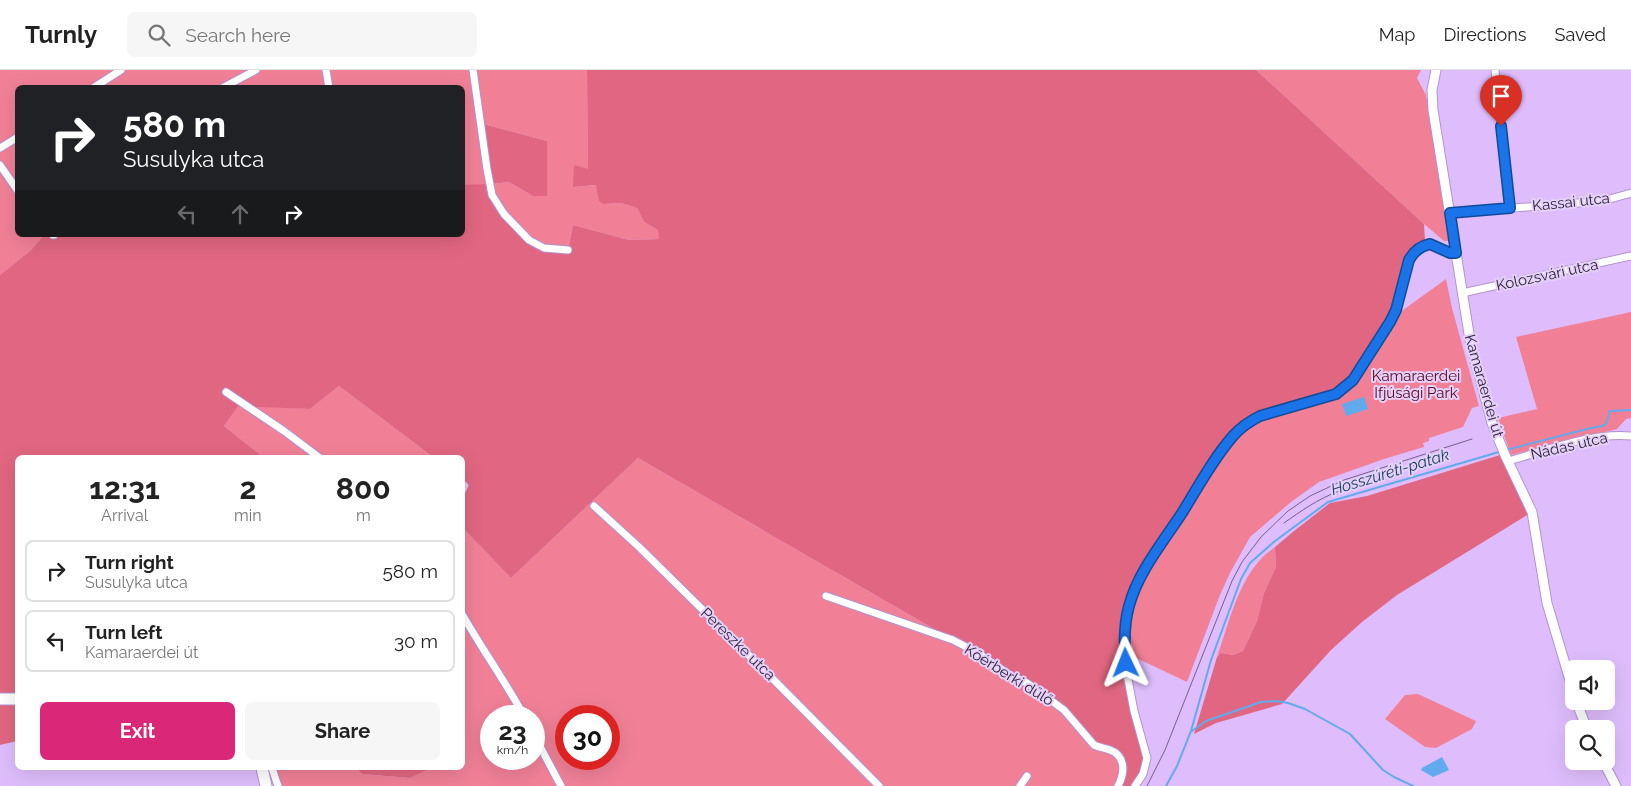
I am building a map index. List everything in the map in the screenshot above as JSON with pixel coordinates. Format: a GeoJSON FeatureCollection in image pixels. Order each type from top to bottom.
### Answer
{"type":"FeatureCollection","features":[{"type":"Feature","properties":{"kind":"main road"},"geometry":{"type":"LineString","coordinates":[[0,698],[15,699]]}},
{"type":"Feature","properties":{"kind":"main road"},"geometry":{"type":"LineString","coordinates":[[262,770],[266,786]]}},
{"type":"Feature","properties":{"kind":"street"},"geometry":{"type":"LineString","coordinates":[[98,85],[121,70]]}},
{"type":"Feature","properties":{"kind":"street"},"geometry":{"type":"LineString","coordinates":[[228,85],[256,70]]}},
{"type":"Feature","properties":{"kind":"street"},"geometry":{"type":"LineString","coordinates":[[326,70],[328,85]]}},
{"type":"Feature","properties":{"kind":"street"},"geometry":{"type":"LineString","coordinates":[[473,70],[484,153],[492,195],[504,214],[529,240],[544,248],[568,250]]}},
{"type":"Feature","properties":{"kind":"street","name":"Kamaraerdei út"},"geometry":{"type":"LineString","coordinates":[[1436,70],[1432,102],[1467,323],[1490,416],[1532,512],[1547,603],[1565,664]]}},
{"type":"Feature","properties":{"kind":"street"},"geometry":{"type":"LineString","coordinates":[[1495,70],[1510,208]]}},
{"type":"Feature","properties":{"kind":"street"},"geometry":{"type":"LineString","coordinates":[[0,148],[15,139]]}},
{"type":"Feature","properties":{"kind":"street"},"geometry":{"type":"LineString","coordinates":[[0,165],[15,187]]}},
{"type":"Feature","properties":{"kind":"street","name":"Kassai utca"},"geometry":{"type":"LineString","coordinates":[[1450,213],[1591,202],[1631,193]]}},
{"type":"Feature","properties":{"kind":"street"},"geometry":{"type":"LineString","coordinates":[[1135,786],[1143,774],[1146,758],[1127,674],[1125,636],[1129,606],[1142,574],[1220,453],[1237,432],[1250,421],[1260,416],[1336,394],[1348,386],[1394,316],[1412,254],[1421,247],[1430,244],[1450,253],[1456,253]]}},
{"type":"Feature","properties":{"kind":"street","name":"Kolozsvári utca"},"geometry":{"type":"LineString","coordinates":[[1462,293],[1631,256]]}},
{"type":"Feature","properties":{"kind":"street"},"geometry":{"type":"LineString","coordinates":[[226,392],[316,455]]}},
{"type":"Feature","properties":{"kind":"street","name":"Nádas utca"},"geometry":{"type":"LineString","coordinates":[[1505,454],[1619,434],[1631,436]]}},
{"type":"Feature","properties":{"kind":"street","name":"Pereszke utca"},"geometry":{"type":"LineString","coordinates":[[594,506],[639,547],[770,675],[879,786]]}},
{"type":"Feature","properties":{"kind":"street","name":"Kőérberki dűlő"},"geometry":{"type":"LineString","coordinates":[[826,596],[953,640],[976,652],[1011,676],[1027,683],[1064,710],[1094,745],[1113,751],[1119,756],[1123,767],[1118,786]]}},
{"type":"Feature","properties":{"kind":"street"},"geometry":{"type":"LineString","coordinates":[[465,619],[518,705]]}},
{"type":"Feature","properties":{"kind":"street"},"geometry":{"type":"LineString","coordinates":[[545,756],[561,786]]}},
{"type":"Feature","properties":{"kind":"street"},"geometry":{"type":"LineString","coordinates":[[273,770],[278,786]]}},
{"type":"Feature","properties":{"kind":"street"},"geometry":{"type":"LineString","coordinates":[[1608,770],[1616,786]]}},
{"type":"Feature","properties":{"kind":"street"},"geometry":{"type":"LineString","coordinates":[[1020,786],[1028,776]]}},
{"type":"Feature","properties":{"kind":"green space"},"geometry":{"type":"Polygon","coordinates":[[[0,70],[587,70],[588,170],[574,187],[597,185],[603,204],[621,203],[637,208],[644,222],[658,230],[660,239],[629,240],[573,225],[568,250],[536,245],[504,214],[491,184],[509,182],[533,196],[547,141],[483,125],[489,185],[465,185],[465,85],[15,85],[15,237],[42,237],[31,250],[0,275],[0,70]]]}},
{"type":"Feature","properties":{"kind":"green space"},"geometry":{"type":"Polygon","coordinates":[[[1256,70],[1421,70],[1417,78],[1426,95],[1449,241],[1444,241],[1424,224],[1256,70]]]}},
{"type":"Feature","properties":{"kind":"green space","name":"Kamaraerdei Ifjúsági Park"},"geometry":{"type":"Polygon","coordinates":[[[1446,279],[1479,406],[1472,408],[1463,427],[1429,438],[1429,441],[1423,443],[1424,447],[1319,482],[1291,502],[1250,537],[1220,595],[1187,682],[1128,654],[1128,618],[1142,579],[1221,455],[1242,430],[1380,343],[1393,326],[1399,313],[1446,279]]]}},
{"type":"Feature","properties":{"kind":"green space"},"geometry":{"type":"Polygon","coordinates":[[[1631,312],[1631,418],[1626,419],[1617,429],[1511,455],[1498,418],[1537,409],[1516,337],[1631,312]]]}},
{"type":"Feature","properties":{"kind":"green space"},"geometry":{"type":"Polygon","coordinates":[[[339,386],[430,455],[260,455],[224,426],[238,405],[310,409],[339,386]]]}},
{"type":"Feature","properties":{"kind":"green space"},"geometry":{"type":"Polygon","coordinates":[[[638,458],[1027,683],[1122,760],[1118,786],[278,786],[273,770],[358,770],[362,774],[410,778],[428,770],[465,770],[465,530],[511,578],[638,458]]]}},
{"type":"Feature","properties":{"kind":"green space"},"geometry":{"type":"Polygon","coordinates":[[[1275,547],[1276,567],[1264,593],[1257,621],[1243,651],[1233,655],[1221,653],[1217,657],[1234,606],[1245,581],[1262,558],[1275,547]]]}},
{"type":"Feature","properties":{"kind":"green space"},"geometry":{"type":"Polygon","coordinates":[[[1418,694],[1476,721],[1472,729],[1436,748],[1425,747],[1385,719],[1405,695],[1418,694]]]}},
{"type":"Feature","properties":{"kind":"shaded area"},"geometry":{"type":"Polygon","coordinates":[[[587,70],[1256,70],[1424,224],[1425,241],[1412,252],[1399,313],[1393,326],[1355,382],[1336,395],[1260,418],[1242,430],[1221,455],[1142,579],[1131,607],[1128,637],[1129,673],[1144,756],[1144,768],[1133,786],[1118,786],[1122,760],[1101,748],[1064,710],[953,640],[638,458],[511,578],[465,530],[465,493],[469,485],[465,481],[465,455],[430,455],[339,386],[310,409],[238,406],[224,426],[260,455],[15,455],[15,741],[0,745],[0,275],[31,250],[42,237],[465,237],[465,185],[488,184],[483,125],[547,141],[547,196],[533,196],[509,182],[491,184],[492,195],[536,245],[568,250],[573,225],[629,240],[659,239],[658,230],[644,222],[637,208],[621,203],[603,204],[599,201],[596,185],[573,187],[574,165],[588,169],[587,70]]]}},
{"type":"Feature","properties":{"kind":"shaded area"},"geometry":{"type":"Polygon","coordinates":[[[1500,455],[1529,514],[1397,595],[1362,622],[1331,650],[1282,704],[1216,723],[1194,734],[1217,657],[1221,653],[1233,655],[1243,651],[1257,621],[1264,593],[1276,567],[1275,547],[1330,503],[1367,496],[1500,455]]]}},
{"type":"Feature","properties":{"kind":"shaded area"},"geometry":{"type":"Polygon","coordinates":[[[358,770],[428,770],[410,778],[362,774],[358,770]]]}},
{"type":"Feature","properties":{"kind":"water"},"geometry":{"type":"Polygon","coordinates":[[[1364,397],[1368,409],[1346,416],[1342,404],[1364,397]]]}},
{"type":"Feature","properties":{"kind":"water"},"geometry":{"type":"Polygon","coordinates":[[[1442,757],[1449,770],[1433,777],[1421,770],[1422,768],[1442,757]]]}},
{"type":"Feature","properties":{"kind":"waterway","name":"Hosszúréti-patak"},"geometry":{"type":"LineString","coordinates":[[1506,450],[1602,426],[1606,424],[1610,411],[1631,410]]}},
{"type":"Feature","properties":{"kind":"waterway","name":"Hosszúréti-patak"},"geometry":{"type":"LineString","coordinates":[[1166,786],[1177,766],[1191,731],[1211,660],[1241,579],[1250,563],[1275,541],[1328,502],[1499,452]]}},
{"type":"Feature","properties":{"kind":"waterway"},"geometry":{"type":"LineString","coordinates":[[1192,731],[1206,721],[1261,702],[1276,701],[1288,703],[1305,709],[1350,734],[1383,770],[1413,786]]}},
{"type":"Feature","properties":{"kind":"tram line"},"geometry":{"type":"LineString","coordinates":[[1147,786],[1165,750],[1232,581],[1242,562],[1261,537],[1288,511],[1310,496],[1344,480],[1472,439]]}},
{"type":"Feature","properties":{"kind":"tram line"},"geometry":{"type":"LineString","coordinates":[[1284,523],[1330,495],[1428,459]]}},
{"type":"Feature","properties":{"kind":"route"},"geometry":{"type":"LineString","coordinates":[[1126,663],[1126,618],[1142,574],[1233,436],[1250,421],[1260,416],[1336,394],[1348,386],[1396,310],[1412,254],[1421,247],[1430,244],[1450,253],[1456,253],[1450,213],[1510,208],[1501,126]]}}]}
